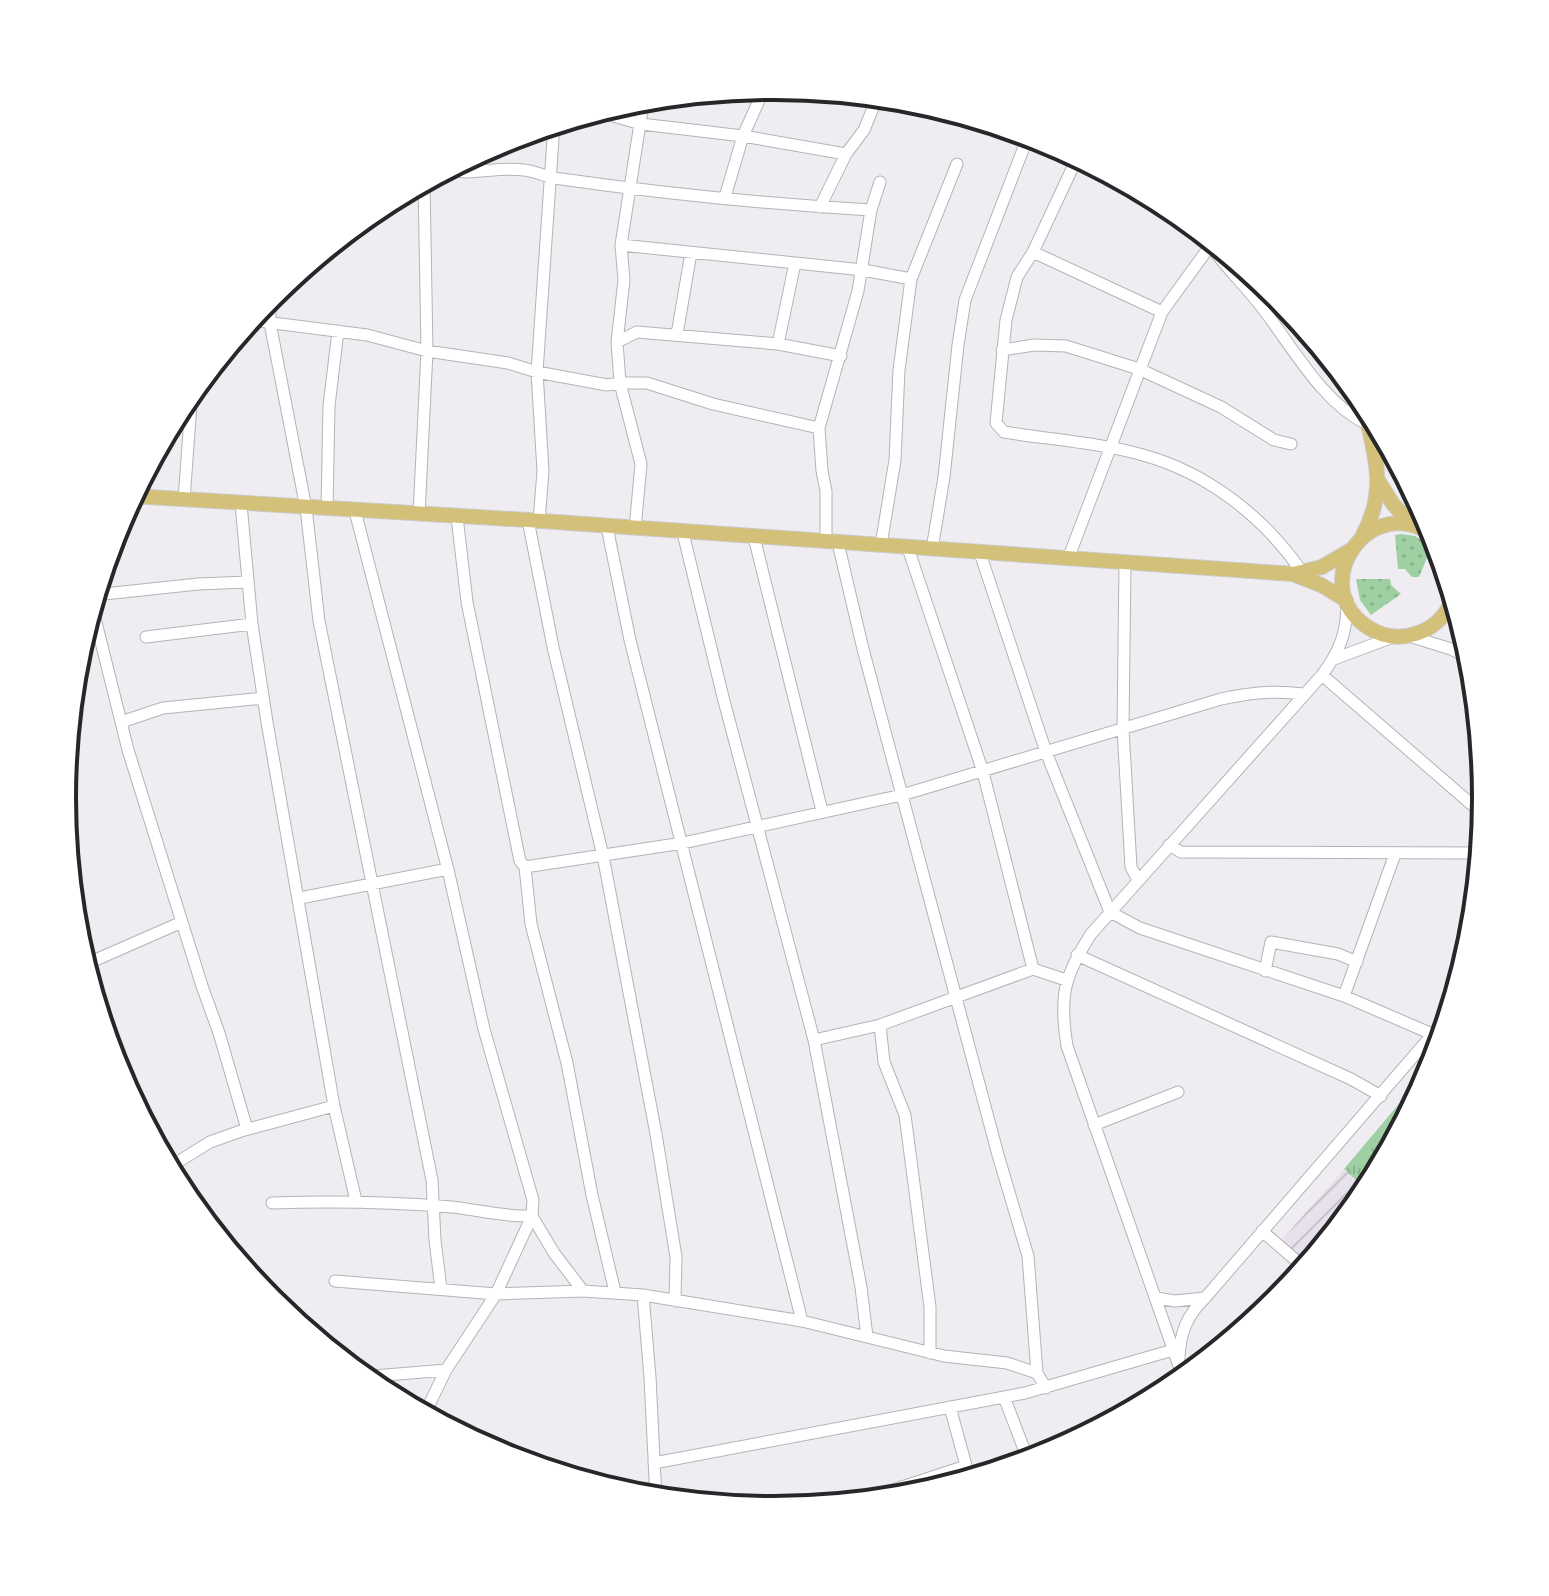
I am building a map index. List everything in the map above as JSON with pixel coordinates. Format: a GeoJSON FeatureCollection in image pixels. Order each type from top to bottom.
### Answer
{"type":"FeatureCollection","features":[{"type":"Feature","properties":{"kind":"main road"},"geometry":{"type":"LineString","coordinates":[[1369,432],[1379,482],[1393,504],[1415,520]]}},
{"type":"Feature","properties":{"kind":"main road"},"geometry":{"type":"LineString","coordinates":[[1346,601],[1342,573],[1352,549],[1363,536],[1373,515],[1379,482]]}},
{"type":"Feature","properties":{"kind":"main road"},"geometry":{"type":"LineString","coordinates":[[144,497],[1297,573],[1322,567],[1352,549]]}},
{"type":"Feature","properties":{"kind":"main road"},"geometry":{"type":"LineString","coordinates":[[1363,536],[1386,525],[1417,524]]}},
{"type":"Feature","properties":{"kind":"main road"},"geometry":{"type":"LineString","coordinates":[[1297,573],[1346,601],[1363,624],[1393,637],[1409,636],[1435,624],[1447,610]]}},
{"type":"Feature","properties":{"kind":"street"},"geometry":{"type":"LineString","coordinates":[[725,197],[743,136],[759,100]]}},
{"type":"Feature","properties":{"kind":"street"},"geometry":{"type":"LineString","coordinates":[[820,207],[846,154],[864,130],[874,106]]}},
{"type":"Feature","properties":{"kind":"street"},"geometry":{"type":"LineString","coordinates":[[635,529],[641,464],[620,383],[617,342],[624,280],[621,245],[642,112]]}},
{"type":"Feature","properties":{"kind":"street"},"geometry":{"type":"LineString","coordinates":[[618,117],[641,124],[743,136],[846,154]]}},
{"type":"Feature","properties":{"kind":"street"},"geometry":{"type":"LineString","coordinates":[[553,136],[537,372],[543,471],[533,521],[553,647],[603,856],[658,1150],[676,1257],[675,1301]]}},
{"type":"Feature","properties":{"kind":"street"},"geometry":{"type":"LineString","coordinates":[[932,549],[944,477],[965,300],[1024,146]]}},
{"type":"Feature","properties":{"kind":"street"},"geometry":{"type":"LineString","coordinates":[[881,545],[895,460],[899,370],[911,279],[957,164]]}},
{"type":"Feature","properties":{"kind":"street"},"geometry":{"type":"LineString","coordinates":[[1073,167],[1033,252],[1017,277],[1002,350],[998,428],[1004,432],[1142,454],[1208,483],[1256,519],[1285,548],[1297,573]]}},
{"type":"Feature","properties":{"kind":"street"},"geometry":{"type":"LineString","coordinates":[[465,173],[514,168],[549,177],[631,187],[871,210]]}},
{"type":"Feature","properties":{"kind":"street"},"geometry":{"type":"LineString","coordinates":[[880,182],[871,210],[863,270],[819,428],[822,471],[832,542],[1028,1256],[1037,1373],[1046,1388]]}},
{"type":"Feature","properties":{"kind":"street"},"geometry":{"type":"LineString","coordinates":[[419,515],[427,351],[424,193]]}},
{"type":"Feature","properties":{"kind":"street"},"geometry":{"type":"LineString","coordinates":[[621,245],[863,270],[911,279]]}},
{"type":"Feature","properties":{"kind":"street"},"geometry":{"type":"LineString","coordinates":[[1068,559],[1162,312],[1207,250]]}},
{"type":"Feature","properties":{"kind":"street"},"geometry":{"type":"LineString","coordinates":[[1033,252],[1162,312]]}},
{"type":"Feature","properties":{"kind":"street"},"geometry":{"type":"LineString","coordinates":[[677,334],[691,253]]}},
{"type":"Feature","properties":{"kind":"street"},"geometry":{"type":"LineString","coordinates":[[778,344],[795,263]]}},
{"type":"Feature","properties":{"kind":"street"},"geometry":{"type":"LineString","coordinates":[[1227,267],[1338,407],[1362,421]]}},
{"type":"Feature","properties":{"kind":"street"},"geometry":{"type":"LineString","coordinates":[[270,315],[306,508],[319,621],[432,1180],[441,1289]]}},
{"type":"Feature","properties":{"kind":"street"},"geometry":{"type":"LineString","coordinates":[[264,322],[367,335],[427,351],[508,363],[537,372],[607,385],[647,383],[713,404],[819,428]]}},
{"type":"Feature","properties":{"kind":"street"},"geometry":{"type":"LineString","coordinates":[[327,509],[329,406],[338,331]]}},
{"type":"Feature","properties":{"kind":"street"},"geometry":{"type":"LineString","coordinates":[[617,342],[637,332],[677,334],[778,344],[841,356]]}},
{"type":"Feature","properties":{"kind":"street"},"geometry":{"type":"LineString","coordinates":[[1002,350],[1034,345],[1066,346],[1139,369],[1221,407],[1255,430],[1291,444]]}},
{"type":"Feature","properties":{"kind":"street"},"geometry":{"type":"LineString","coordinates":[[184,500],[190,416]]}},
{"type":"Feature","properties":{"kind":"street"},"geometry":{"type":"LineString","coordinates":[[241,504],[252,624],[263,698],[334,1106],[356,1201]]}},
{"type":"Feature","properties":{"kind":"street"},"geometry":{"type":"LineString","coordinates":[[355,511],[448,869],[484,1029],[532,1191],[532,1216],[496,1294],[446,1370],[429,1405]]}},
{"type":"Feature","properties":{"kind":"street"},"geometry":{"type":"LineString","coordinates":[[457,517],[467,602],[520,861],[525,867],[531,924],[567,1063],[592,1195],[615,1292]]}},
{"type":"Feature","properties":{"kind":"street"},"geometry":{"type":"LineString","coordinates":[[607,527],[630,640],[802,1321]]}},
{"type":"Feature","properties":{"kind":"street"},"geometry":{"type":"LineString","coordinates":[[683,533],[814,1040],[858,1271],[867,1337]]}},
{"type":"Feature","properties":{"kind":"street"},"geometry":{"type":"LineString","coordinates":[[754,537],[822,811]]}},
{"type":"Feature","properties":{"kind":"street"},"geometry":{"type":"LineString","coordinates":[[908,548],[983,772],[1033,969]]}},
{"type":"Feature","properties":{"kind":"street"},"geometry":{"type":"LineString","coordinates":[[980,553],[1046,752],[1110,912],[1140,928],[1344,996],[1432,1034]]}},
{"type":"Feature","properties":{"kind":"street"},"geometry":{"type":"LineString","coordinates":[[1125,563],[1123,729],[1131,867],[1138,880]]}},
{"type":"Feature","properties":{"kind":"street"},"geometry":{"type":"LineString","coordinates":[[107,594],[248,582]]}},
{"type":"Feature","properties":{"kind":"street"},"geometry":{"type":"LineString","coordinates":[[1179,1367],[1067,1046],[1063,1010],[1066,980],[1077,955],[1110,912],[1322,675],[1347,627],[1346,601]]}},
{"type":"Feature","properties":{"kind":"street"},"geometry":{"type":"LineString","coordinates":[[146,637],[252,624]]}},
{"type":"Feature","properties":{"kind":"street"},"geometry":{"type":"LineString","coordinates":[[97,628],[121,722],[247,1129]]}},
{"type":"Feature","properties":{"kind":"street"},"geometry":{"type":"LineString","coordinates":[[1409,636],[1458,654]]}},
{"type":"Feature","properties":{"kind":"street"},"geometry":{"type":"LineString","coordinates":[[1333,659],[1393,637]]}},
{"type":"Feature","properties":{"kind":"street"},"geometry":{"type":"LineString","coordinates":[[1322,675],[1473,805]]}},
{"type":"Feature","properties":{"kind":"street"},"geometry":{"type":"LineString","coordinates":[[525,867],[683,843],[902,795],[1221,699],[1256,692],[1303,694]]}},
{"type":"Feature","properties":{"kind":"street"},"geometry":{"type":"LineString","coordinates":[[121,722],[163,708],[263,698]]}},
{"type":"Feature","properties":{"kind":"street"},"geometry":{"type":"LineString","coordinates":[[1169,845],[1181,852],[1471,853]]}},
{"type":"Feature","properties":{"kind":"street"},"geometry":{"type":"LineString","coordinates":[[1344,996],[1395,854]]}},
{"type":"Feature","properties":{"kind":"street"},"geometry":{"type":"LineString","coordinates":[[300,898],[448,869]]}},
{"type":"Feature","properties":{"kind":"street"},"geometry":{"type":"LineString","coordinates":[[95,960],[182,922]]}},
{"type":"Feature","properties":{"kind":"street"},"geometry":{"type":"LineString","coordinates":[[1265,971],[1271,942],[1326,952],[1357,962]]}},
{"type":"Feature","properties":{"kind":"street"},"geometry":{"type":"LineString","coordinates":[[1077,955],[1351,1079],[1381,1096]]}},
{"type":"Feature","properties":{"kind":"street"},"geometry":{"type":"LineString","coordinates":[[814,1040],[880,1025],[1033,969],[1066,980]]}},
{"type":"Feature","properties":{"kind":"street"},"geometry":{"type":"LineString","coordinates":[[880,1025],[884,1062],[905,1115],[930,1307],[930,1353]]}},
{"type":"Feature","properties":{"kind":"street"},"geometry":{"type":"LineString","coordinates":[[1181,1366],[1180,1344],[1188,1317],[1432,1034]]}},
{"type":"Feature","properties":{"kind":"street"},"geometry":{"type":"LineString","coordinates":[[1094,1125],[1178,1092]]}},
{"type":"Feature","properties":{"kind":"street"},"geometry":{"type":"LineString","coordinates":[[179,1161],[210,1142],[334,1106]]}},
{"type":"Feature","properties":{"kind":"street"},"geometry":{"type":"LineString","coordinates":[[272,1203],[356,1201],[432,1206],[510,1217],[532,1216]]}},
{"type":"Feature","properties":{"kind":"street"},"geometry":{"type":"LineString","coordinates":[[532,1216],[560,1262],[583,1291]]}},
{"type":"Feature","properties":{"kind":"street"},"geometry":{"type":"LineString","coordinates":[[1262,1231],[1297,1262]]}},
{"type":"Feature","properties":{"kind":"street"},"geometry":{"type":"LineString","coordinates":[[335,1281],[496,1294],[583,1291],[643,1295],[802,1321],[930,1353],[1007,1363],[1037,1373]]}},
{"type":"Feature","properties":{"kind":"street"},"geometry":{"type":"LineString","coordinates":[[643,1295],[655,1486]]}},
{"type":"Feature","properties":{"kind":"street"},"geometry":{"type":"LineString","coordinates":[[1156,1298],[1175,1301],[1205,1298]]}},
{"type":"Feature","properties":{"kind":"street"},"geometry":{"type":"LineString","coordinates":[[1163,1320],[1188,1317]]}},
{"type":"Feature","properties":{"kind":"street"},"geometry":{"type":"LineString","coordinates":[[654,1463],[1046,1388],[1173,1350]]}},
{"type":"Feature","properties":{"kind":"street"},"geometry":{"type":"LineString","coordinates":[[381,1375],[446,1370]]}},
{"type":"Feature","properties":{"kind":"street"},"geometry":{"type":"LineString","coordinates":[[1004,1397],[1024,1450]]}},
{"type":"Feature","properties":{"kind":"street"},"geometry":{"type":"LineString","coordinates":[[950,1407],[967,1469]]}},
{"type":"Feature","properties":{"kind":"street"},"geometry":{"type":"LineString","coordinates":[[937,1477],[966,1466]]}},
{"type":"Feature","properties":{"kind":"shaded area"},"geometry":{"type":"Polygon","coordinates":[[[1344,1169],[1358,1182],[1300,1259],[1280,1242],[1344,1169]]]}},
{"type":"Feature","properties":{"kind":"green space"},"geometry":{"type":"Polygon","coordinates":[[[1395,535],[1415,536],[1424,541],[1429,554],[1419,577],[1412,577],[1405,569],[1398,569],[1395,535]]]}},
{"type":"Feature","properties":{"kind":"green space"},"geometry":{"type":"Polygon","coordinates":[[[1356,579],[1390,579],[1391,585],[1401,594],[1371,615],[1360,600],[1356,579]]]}},
{"type":"Feature","properties":{"kind":"green space"},"geometry":{"type":"Polygon","coordinates":[[[1406,1095],[1358,1182],[1344,1169],[1406,1095]]]}}]}
